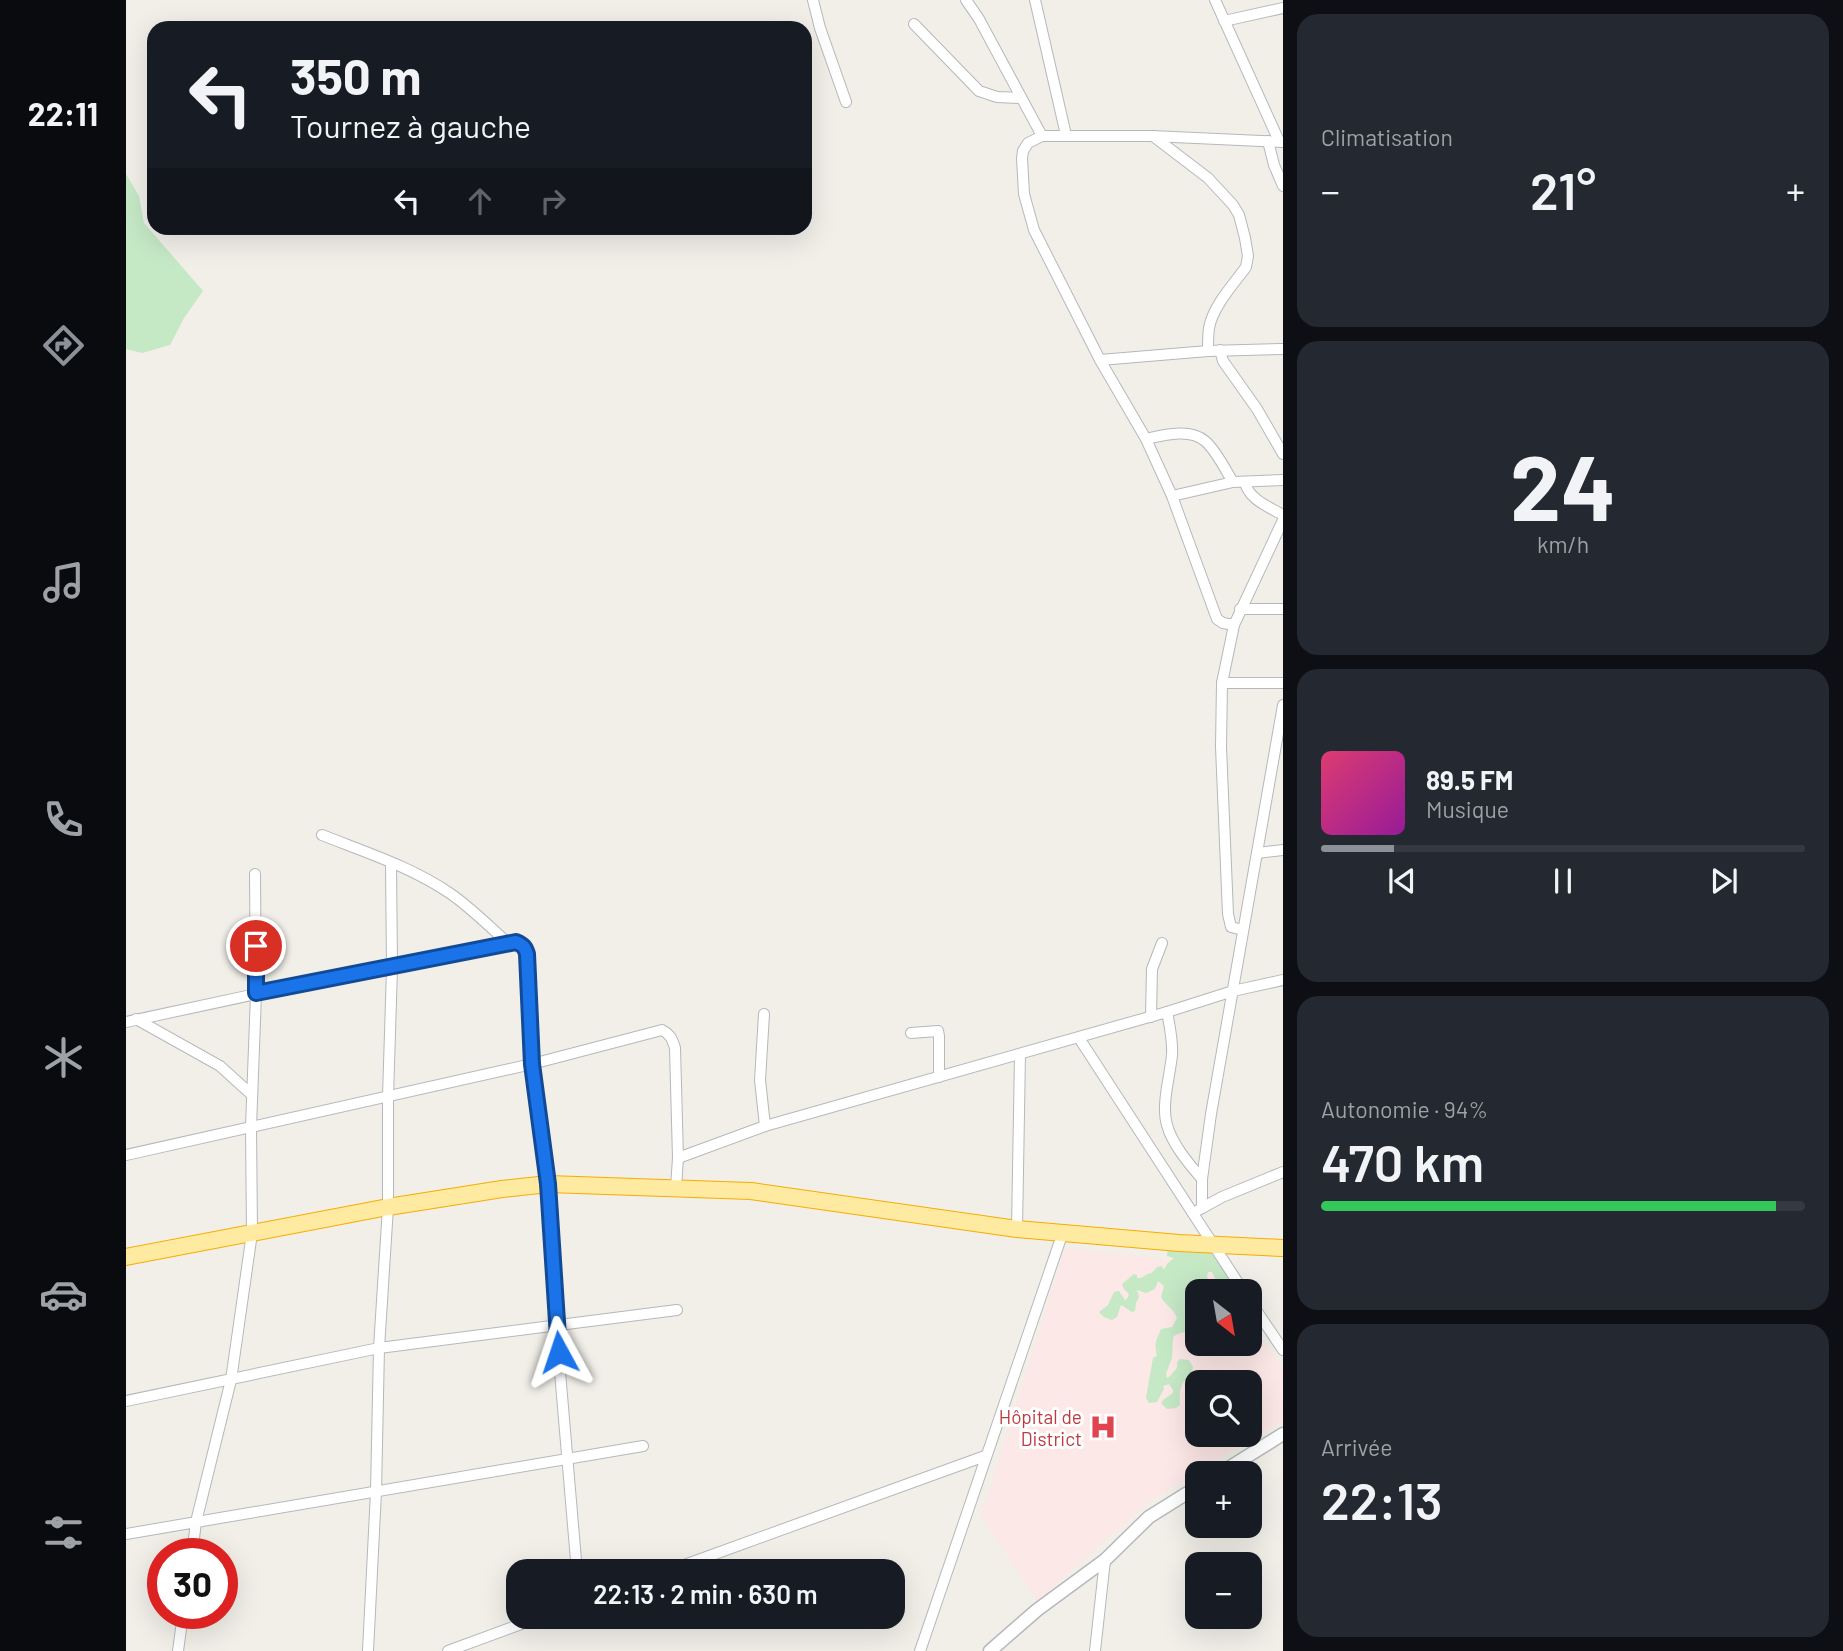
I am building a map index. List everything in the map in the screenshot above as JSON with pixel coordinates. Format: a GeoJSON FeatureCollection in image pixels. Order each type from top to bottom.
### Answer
{"type":"FeatureCollection","features":[{"type":"Feature","properties":{"kind":"highway"},"geometry":{"type":"LineString","coordinates":[[126,1257],[388,1207],[548,1184],[751,1191],[1017,1229],[1179,1243],[1283,1248]]}},
{"type":"Feature","properties":{"kind":"street"},"geometry":{"type":"LineString","coordinates":[[813,0],[833,69],[846,102]]}},
{"type":"Feature","properties":{"kind":"street"},"geometry":{"type":"LineString","coordinates":[[966,0],[1042,136]]}},
{"type":"Feature","properties":{"kind":"street"},"geometry":{"type":"LineString","coordinates":[[1035,0],[1066,135]]}},
{"type":"Feature","properties":{"kind":"street"},"geometry":{"type":"LineString","coordinates":[[1214,0],[1277,141],[1274,165],[1283,186]]}},
{"type":"Feature","properties":{"kind":"street"},"geometry":{"type":"LineString","coordinates":[[1224,21],[1283,8]]}},
{"type":"Feature","properties":{"kind":"street"},"geometry":{"type":"LineString","coordinates":[[914,24],[979,91],[997,97],[1021,98]]}},
{"type":"Feature","properties":{"kind":"street"},"geometry":{"type":"LineString","coordinates":[[1234,625],[1217,619],[1172,496],[1146,439],[1100,360],[1034,230],[1024,194],[1023,151],[1028,143],[1042,136],[1066,135],[1277,141]]}},
{"type":"Feature","properties":{"kind":"street"},"geometry":{"type":"LineString","coordinates":[[1152,136],[1208,178],[1233,205],[1242,225],[1248,261],[1211,320],[1208,351]]}},
{"type":"Feature","properties":{"kind":"street"},"geometry":{"type":"LineString","coordinates":[[1100,360],[1220,350],[1283,349]]}},
{"type":"Feature","properties":{"kind":"street"},"geometry":{"type":"LineString","coordinates":[[1220,350],[1223,361],[1257,409],[1283,454]]}},
{"type":"Feature","properties":{"kind":"street"},"geometry":{"type":"LineString","coordinates":[[1146,439],[1184,434],[1204,439],[1233,482]]}},
{"type":"Feature","properties":{"kind":"street"},"geometry":{"type":"LineString","coordinates":[[1172,496],[1233,482],[1283,480]]}},
{"type":"Feature","properties":{"kind":"street"},"geometry":{"type":"LineString","coordinates":[[1245,482],[1249,492],[1283,515]]}},
{"type":"Feature","properties":{"kind":"street"},"geometry":{"type":"LineString","coordinates":[[1243,930],[1231,927],[1228,914],[1221,747],[1222,683],[1234,625],[1283,520]]}},
{"type":"Feature","properties":{"kind":"street"},"geometry":{"type":"LineString","coordinates":[[1240,609],[1283,609]]}},
{"type":"Feature","properties":{"kind":"street"},"geometry":{"type":"LineString","coordinates":[[1222,683],[1283,682]]}},
{"type":"Feature","properties":{"kind":"street"},"geometry":{"type":"LineString","coordinates":[[1198,1210],[1211,1114],[1283,705]]}},
{"type":"Feature","properties":{"kind":"street"},"geometry":{"type":"LineString","coordinates":[[321,835],[431,882],[452,895],[509,944]]}},
{"type":"Feature","properties":{"kind":"street"},"geometry":{"type":"LineString","coordinates":[[1257,853],[1283,850]]}},
{"type":"Feature","properties":{"kind":"street"},"geometry":{"type":"LineString","coordinates":[[368,1651],[376,1492],[379,1348],[388,1207],[391,863]]}},
{"type":"Feature","properties":{"kind":"street"},"geometry":{"type":"LineString","coordinates":[[194,1538],[231,1380],[253,1233],[251,1127],[256,993],[256,874]]}},
{"type":"Feature","properties":{"kind":"street"},"geometry":{"type":"LineString","coordinates":[[131,1020],[516,942],[522,944],[527,954],[532,1064],[548,1184],[556,1325],[576,1559]]}},
{"type":"Feature","properties":{"kind":"street"},"geometry":{"type":"LineString","coordinates":[[1151,1017],[1152,969],[1162,943]]}},
{"type":"Feature","properties":{"kind":"street"},"geometry":{"type":"LineString","coordinates":[[678,1158],[765,1126],[1079,1038],[1233,991],[1283,980]]}},
{"type":"Feature","properties":{"kind":"street"},"geometry":{"type":"LineString","coordinates":[[1167,1012],[1172,1041],[1166,1124],[1188,1162],[1202,1179]]}},
{"type":"Feature","properties":{"kind":"street"},"geometry":{"type":"LineString","coordinates":[[765,1014],[760,1080],[765,1126]]}},
{"type":"Feature","properties":{"kind":"street"},"geometry":{"type":"LineString","coordinates":[[131,1020],[209,1059],[252,1095]]}},
{"type":"Feature","properties":{"kind":"street"},"geometry":{"type":"LineString","coordinates":[[126,1155],[532,1064],[663,1030],[672,1038],[675,1048],[678,1158],[676,1187]]}},
{"type":"Feature","properties":{"kind":"street"},"geometry":{"type":"LineString","coordinates":[[912,1032],[938,1031],[939,1077]]}},
{"type":"Feature","properties":{"kind":"street"},"geometry":{"type":"LineString","coordinates":[[1079,1038],[1198,1210],[1212,1244],[1235,1279]]}},
{"type":"Feature","properties":{"kind":"street"},"geometry":{"type":"LineString","coordinates":[[1017,1229],[1020,1054]]}},
{"type":"Feature","properties":{"kind":"street"},"geometry":{"type":"LineString","coordinates":[[1198,1210],[1283,1172]]}},
{"type":"Feature","properties":{"kind":"street"},"geometry":{"type":"LineString","coordinates":[[920,1651],[1063,1232]]}},
{"type":"Feature","properties":{"kind":"street"},"geometry":{"type":"LineString","coordinates":[[126,1401],[379,1348],[677,1310]]}},
{"type":"Feature","properties":{"kind":"street"},"geometry":{"type":"LineString","coordinates":[[1262,1319],[1283,1350]]}},
{"type":"Feature","properties":{"kind":"street"},"geometry":{"type":"LineString","coordinates":[[1240,1461],[1283,1434]]}},
{"type":"Feature","properties":{"kind":"street"},"geometry":{"type":"LineString","coordinates":[[126,1534],[643,1446]]}},
{"type":"Feature","properties":{"kind":"street"},"geometry":{"type":"LineString","coordinates":[[702,1559],[985,1456]]}},
{"type":"Feature","properties":{"kind":"street"},"geometry":{"type":"LineString","coordinates":[[990,1651],[1037,1610],[1105,1560],[1149,1517],[1185,1494]]}},
{"type":"Feature","properties":{"kind":"street"},"geometry":{"type":"LineString","coordinates":[[1095,1651],[1105,1560]]}},
{"type":"Feature","properties":{"kind":"street"},"geometry":{"type":"LineString","coordinates":[[178,1651],[181,1629]]}},
{"type":"Feature","properties":{"kind":"street"},"geometry":{"type":"LineString","coordinates":[[448,1651],[508,1629]]}},
{"type":"Feature","properties":{"kind":"shaded area","name":"Hôpital de District"},"geometry":{"type":"Polygon","coordinates":[[[1065,1248],[1210,1264],[1221,1279],[1185,1279],[1185,1356],[1262,1356],[1262,1338],[1283,1369],[1283,1420],[1262,1433],[1262,1370],[1185,1370],[1185,1447],[1239,1447],[1216,1461],[1185,1461],[1185,1480],[1150,1501],[1037,1601],[981,1516],[1065,1248]]]}},
{"type":"Feature","properties":{"kind":"green space"},"geometry":{"type":"Polygon","coordinates":[[[126,174],[139,196],[147,235],[154,235],[203,291],[184,318],[170,345],[142,353],[126,349],[126,174]]]}},
{"type":"Feature","properties":{"kind":"green space"},"geometry":{"type":"Polygon","coordinates":[[[1208,1241],[1235,1279],[1215,1279],[1212,1272],[1208,1272],[1208,1279],[1185,1279],[1185,1332],[1173,1337],[1167,1378],[1177,1368],[1180,1359],[1189,1360],[1193,1367],[1193,1370],[1185,1370],[1180,1405],[1167,1409],[1161,1403],[1173,1393],[1169,1384],[1163,1386],[1157,1402],[1149,1403],[1146,1398],[1153,1358],[1157,1356],[1158,1336],[1161,1329],[1172,1327],[1177,1318],[1161,1297],[1164,1286],[1158,1281],[1155,1289],[1146,1293],[1137,1290],[1139,1297],[1135,1311],[1132,1312],[1121,1305],[1117,1317],[1112,1320],[1099,1312],[1108,1305],[1114,1292],[1119,1291],[1125,1300],[1127,1299],[1129,1294],[1122,1284],[1134,1274],[1139,1278],[1152,1273],[1157,1267],[1165,1268],[1174,1258],[1167,1256],[1168,1248],[1208,1241]]]}},
{"type":"Feature","properties":{"kind":"place","name":"Hôpital de District"},"geometry":{"type":"Point","coordinates":[1103,1427]}},
{"type":"Feature","properties":{"kind":"route"},"geometry":{"type":"LineString","coordinates":[[256,946],[256,993],[516,942],[526,948],[532,1064],[548,1184],[559,1352]]}}]}
